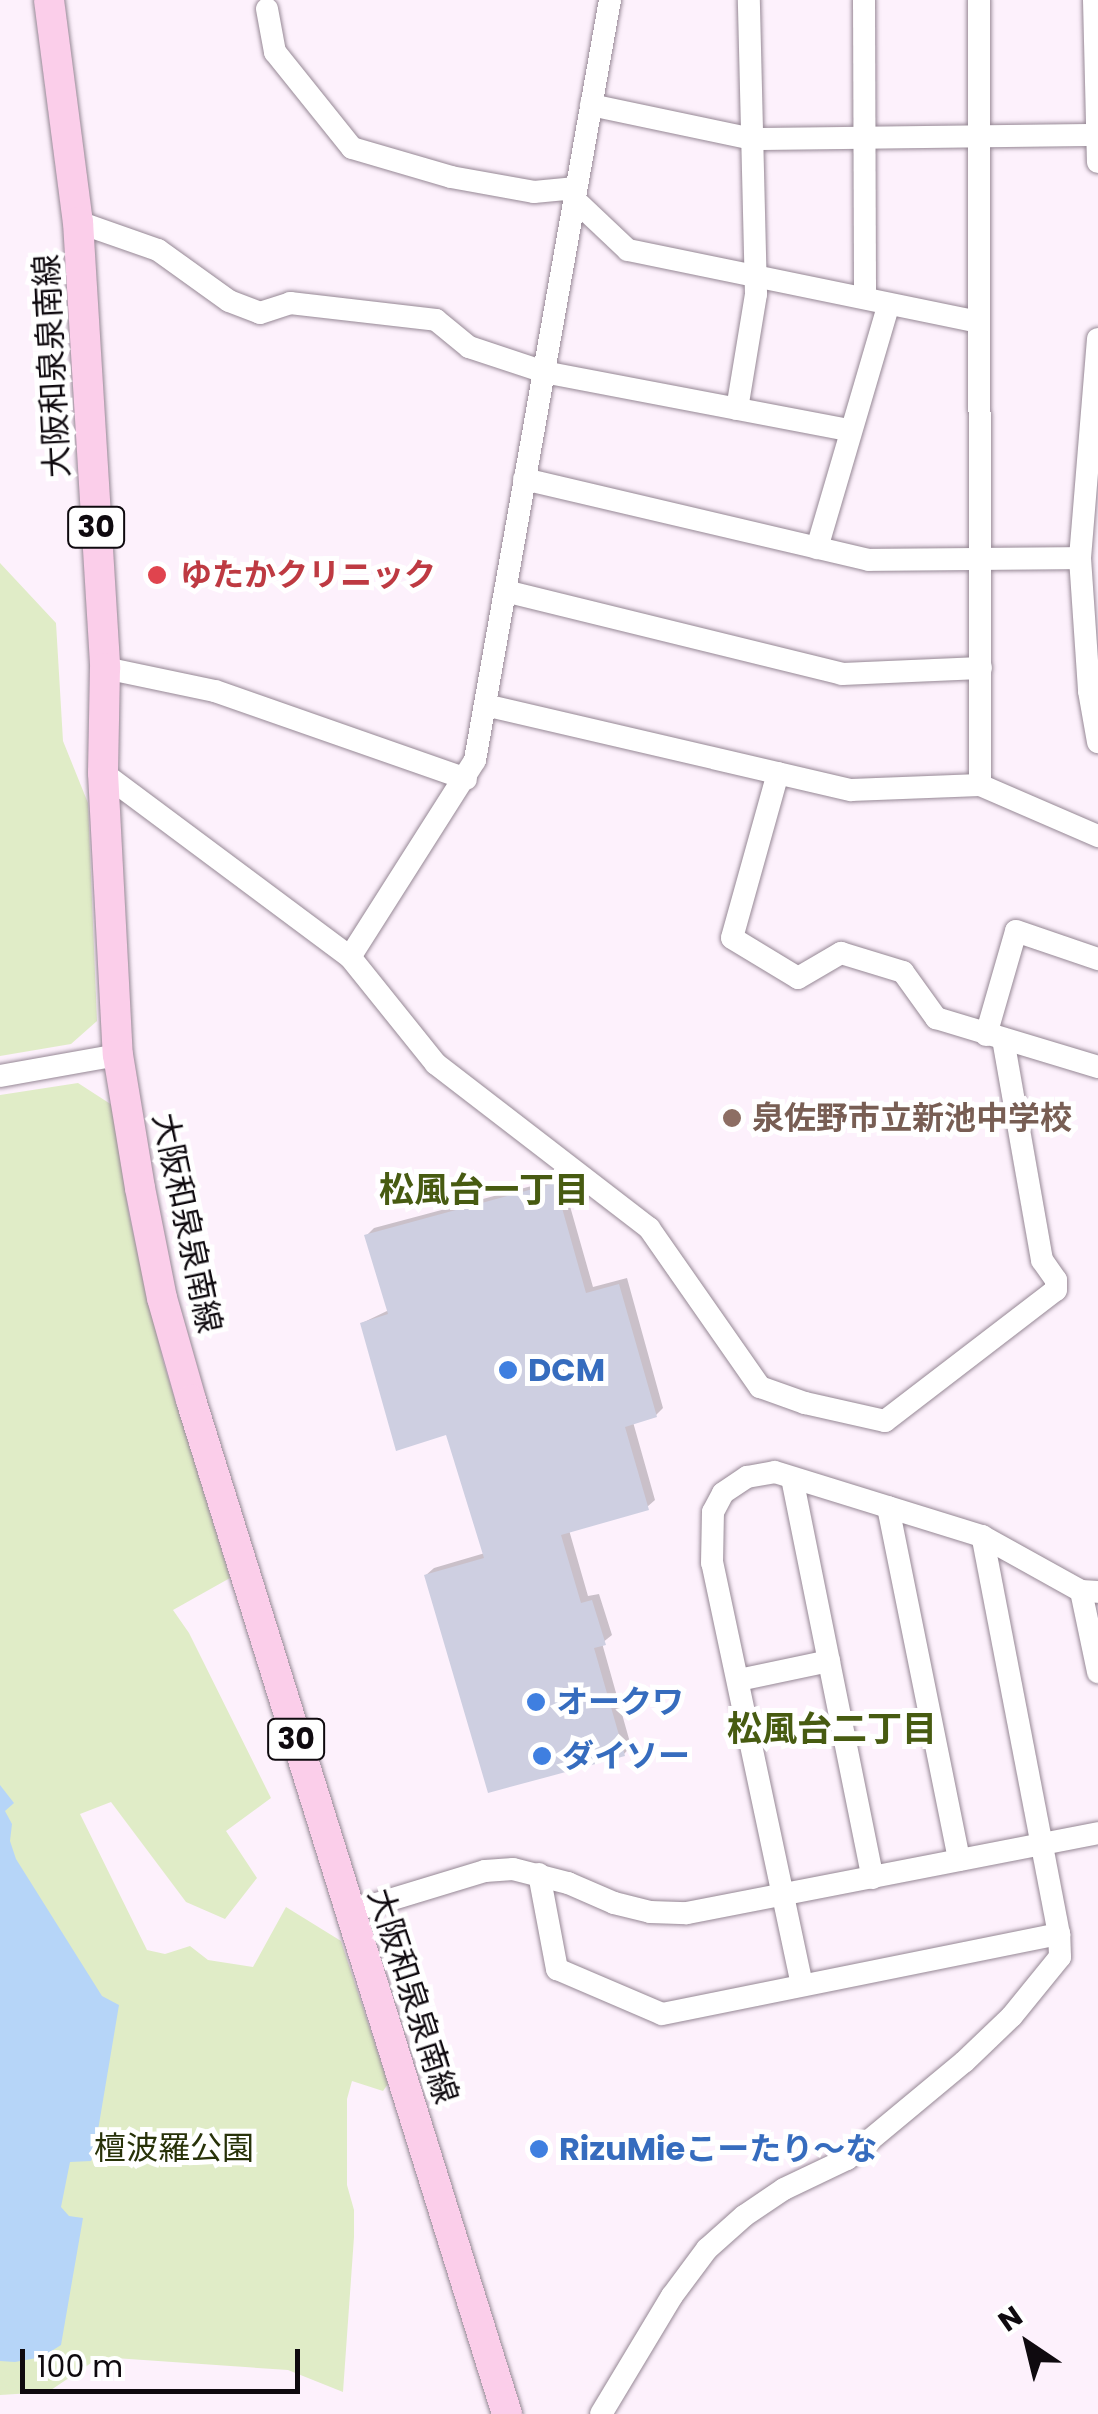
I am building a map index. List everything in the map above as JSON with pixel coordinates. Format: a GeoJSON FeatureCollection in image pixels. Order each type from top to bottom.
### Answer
{"type":"FeatureCollection","features":[{"type":"Feature","properties":{"kind":"main road","name":"大阪和泉泉南線"},"geometry":{"type":"LineString","coordinates":[[48,0],[78,222],[104,668],[104,773],[118,913],[118,1056],[162,1298],[262,1602],[350,1912],[507,2414]]}},
{"type":"Feature","properties":{"kind":"street"},"geometry":{"type":"LineString","coordinates":[[350,957],[466,779],[486,705],[610,0]]}},
{"type":"Feature","properties":{"kind":"street"},"geometry":{"type":"LineString","coordinates":[[737,409],[756,294],[752,275],[750,0]]}},
{"type":"Feature","properties":{"kind":"street"},"geometry":{"type":"LineString","coordinates":[[864,0],[865,298]]}},
{"type":"Feature","properties":{"kind":"street"},"geometry":{"type":"LineString","coordinates":[[979,0],[980,785]]}},
{"type":"Feature","properties":{"kind":"street"},"geometry":{"type":"LineString","coordinates":[[1094,0],[1098,162]]}},
{"type":"Feature","properties":{"kind":"street"},"geometry":{"type":"LineString","coordinates":[[267,9],[275,52],[352,148],[450,177],[534,192],[575,193],[628,250],[978,322]]}},
{"type":"Feature","properties":{"kind":"street"},"geometry":{"type":"LineString","coordinates":[[591,105],[752,139],[1098,135]]}},
{"type":"Feature","properties":{"kind":"street"},"geometry":{"type":"LineString","coordinates":[[78,222],[158,250],[229,301],[260,314],[290,303],[436,320],[469,346],[544,372],[849,430]]}},
{"type":"Feature","properties":{"kind":"street"},"geometry":{"type":"LineString","coordinates":[[817,548],[888,306]]}},
{"type":"Feature","properties":{"kind":"street"},"geometry":{"type":"LineString","coordinates":[[1098,339],[1080,558],[1089,691],[1098,742]]}},
{"type":"Feature","properties":{"kind":"street"},"geometry":{"type":"LineString","coordinates":[[524,480],[869,560],[1080,558]]}},
{"type":"Feature","properties":{"kind":"street"},"geometry":{"type":"LineString","coordinates":[[505,591],[842,674],[981,668]]}},
{"type":"Feature","properties":{"kind":"street"},"geometry":{"type":"LineString","coordinates":[[104,668],[214,691],[466,779]]}},
{"type":"Feature","properties":{"kind":"street"},"geometry":{"type":"LineString","coordinates":[[486,705],[851,790],[980,785],[1098,836]]}},
{"type":"Feature","properties":{"kind":"street"},"geometry":{"type":"LineString","coordinates":[[104,773],[350,957],[436,1064],[649,1228],[760,1387],[805,1403],[884,1421],[1056,1290],[1056,1280],[1042,1260],[995,1037],[1016,932],[1098,959]]}},
{"type":"Feature","properties":{"kind":"street"},"geometry":{"type":"LineString","coordinates":[[778,773],[732,938],[798,978],[842,953],[903,972],[936,1018],[1098,1066]]}},
{"type":"Feature","properties":{"kind":"street"},"geometry":{"type":"LineString","coordinates":[[0,1076],[118,1056]]}},
{"type":"Feature","properties":{"kind":"street"},"geometry":{"type":"LineString","coordinates":[[802,1985],[712,1563],[713,1512],[724,1494],[746,1476],[775,1472],[982,1536],[1090,1591],[1098,1672]]}},
{"type":"Feature","properties":{"kind":"street"},"geometry":{"type":"LineString","coordinates":[[792,1478],[873,1878]]}},
{"type":"Feature","properties":{"kind":"street"},"geometry":{"type":"LineString","coordinates":[[888,1508],[958,1860]]}},
{"type":"Feature","properties":{"kind":"street"},"geometry":{"type":"LineString","coordinates":[[601,2414],[672,2296],[707,2249],[771,2198],[862,2148],[1012,2016],[1060,1956],[1044,1844],[982,1536]]}},
{"type":"Feature","properties":{"kind":"street"},"geometry":{"type":"LineString","coordinates":[[739,1680],[829,1661]]}},
{"type":"Feature","properties":{"kind":"street"},"geometry":{"type":"LineString","coordinates":[[350,1912],[485,1871],[513,1869],[539,1874],[650,1912],[687,1913],[1098,1833]]}},
{"type":"Feature","properties":{"kind":"street"},"geometry":{"type":"LineString","coordinates":[[539,1874],[557,1969],[662,2014],[1058,1934]]}},
{"type":"Feature","properties":{"kind":"green space"},"geometry":{"type":"Polygon","coordinates":[[[0,563],[56,623],[63,741],[88,803],[97,1021],[71,1044],[0,1056],[0,563]]]}},
{"type":"Feature","properties":{"kind":"green space","name":"檀波羅公園"},"geometry":{"type":"Polygon","coordinates":[[[78,1083],[112,1105],[129,1215],[163,1361],[230,1578],[173,1610],[189,1633],[271,1798],[226,1831],[257,1878],[225,1919],[186,1902],[111,1802],[80,1814],[147,1950],[165,1954],[190,1946],[208,1960],[253,1967],[286,1907],[341,1941],[388,2084],[383,2091],[352,2081],[347,2099],[347,2185],[354,2210],[354,2237],[343,2392],[288,2370],[100,2357],[48,2392],[0,2395],[0,1095],[78,1083]]]}},
{"type":"Feature","properties":{"kind":"water"},"geometry":{"type":"Polygon","coordinates":[[[0,1785],[14,1803],[5,1811],[12,1824],[10,1841],[16,1859],[102,1996],[119,2005],[94,2154],[91,2161],[70,2162],[61,2207],[69,2216],[83,2218],[61,2345],[42,2357],[15,2362],[0,2361],[0,1785]]]}},
{"type":"Feature","properties":{"kind":"building","name":"DCM"},"geometry":{"type":"Polygon","coordinates":[[[555,1183],[586,1293],[619,1284],[657,1417],[625,1427],[649,1510],[561,1535],[581,1603],[592,1600],[606,1645],[594,1648],[625,1756],[488,1793],[424,1575],[484,1558],[446,1435],[396,1451],[360,1323],[388,1314],[364,1235],[555,1183]]]}},
{"type":"Feature","properties":{"kind":"place","name":"ゆたかクリニック"},"geometry":{"type":"Point","coordinates":[157,575]}},
{"type":"Feature","properties":{"kind":"place","name":"泉佐野市立新池中学校"},"geometry":{"type":"Point","coordinates":[732,1118]}},
{"type":"Feature","properties":{"kind":"place","name":"DCM"},"geometry":{"type":"Point","coordinates":[508,1370]}},
{"type":"Feature","properties":{"kind":"place","name":"オークワ"},"geometry":{"type":"Point","coordinates":[536,1702]}},
{"type":"Feature","properties":{"kind":"place","name":"ダイソー"},"geometry":{"type":"Point","coordinates":[542,1756]}},
{"type":"Feature","properties":{"kind":"place","name":"RizuMieこーたり～な"},"geometry":{"type":"Point","coordinates":[539,2149]}},
{"type":"Feature","properties":{"kind":"district","name":"松風台一丁目"},"geometry":{"type":"Point","coordinates":[484,1190]}},
{"type":"Feature","properties":{"kind":"district","name":"松風台二丁目"},"geometry":{"type":"Point","coordinates":[832,1729]}}]}
